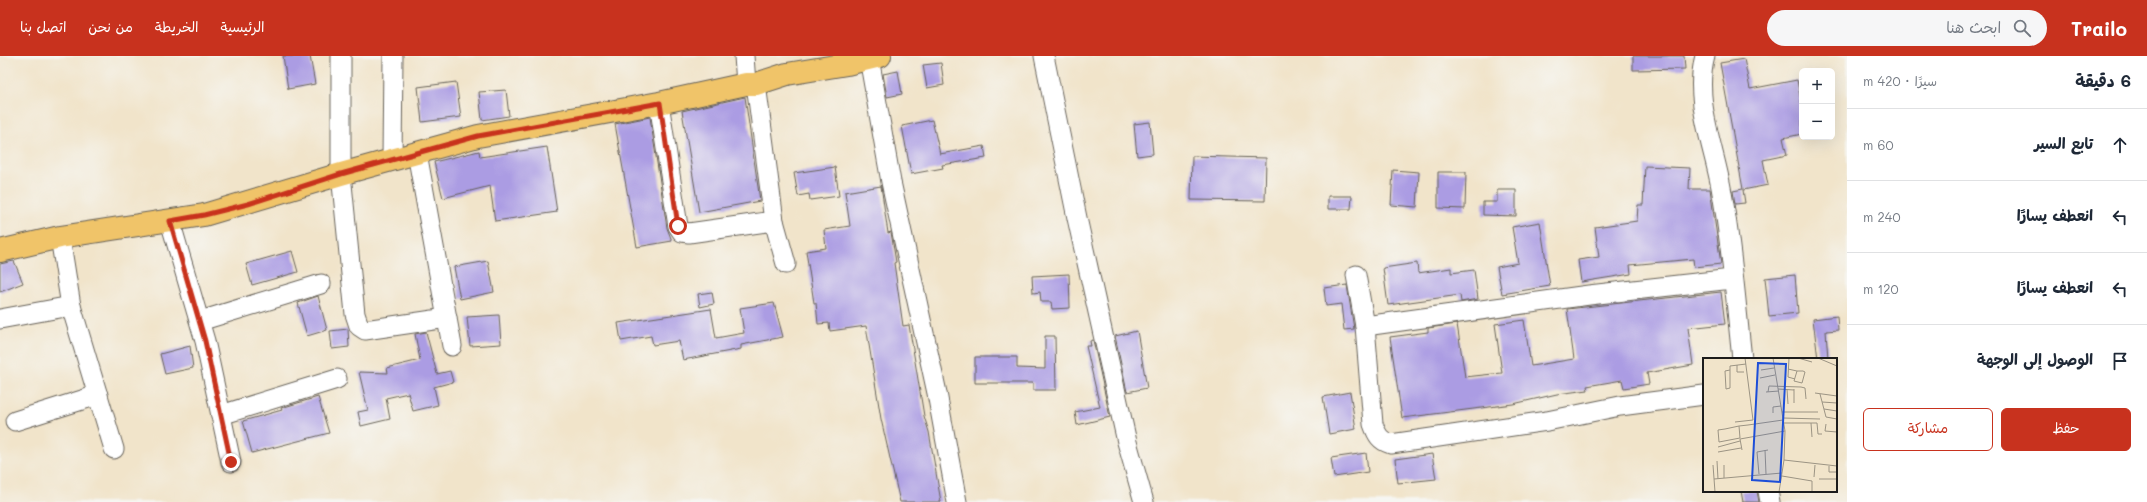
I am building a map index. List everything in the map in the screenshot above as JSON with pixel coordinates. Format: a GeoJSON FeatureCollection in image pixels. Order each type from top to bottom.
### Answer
{"type":"FeatureCollection","features":[{"type":"Feature","properties":{"kind":"main road"},"geometry":{"type":"LineString","coordinates":[[0,250],[60,237],[204,215],[248,204],[341,174],[478,136],[660,103],[751,84],[847,60],[874,57]]}},
{"type":"Feature","properties":{"kind":"street"},"geometry":{"type":"LineString","coordinates":[[341,56],[341,174],[354,314],[359,326],[365,330],[447,318]]}},
{"type":"Feature","properties":{"kind":"street"},"geometry":{"type":"LineString","coordinates":[[392,160],[393,56]]}},
{"type":"Feature","properties":{"kind":"street"},"geometry":{"type":"LineString","coordinates":[[744,56],[751,84],[774,221],[786,264]]}},
{"type":"Feature","properties":{"kind":"street"},"geometry":{"type":"LineString","coordinates":[[1044,56],[1083,248],[1127,442],[1144,502]]}},
{"type":"Feature","properties":{"kind":"street"},"geometry":{"type":"LineString","coordinates":[[1705,56],[1701,76],[1702,96],[1723,195],[1742,358]]}},
{"type":"Feature","properties":{"kind":"street"},"geometry":{"type":"LineString","coordinates":[[874,57],[891,182],[936,386],[957,502]]}},
{"type":"Feature","properties":{"kind":"street"},"geometry":{"type":"LineString","coordinates":[[660,103],[678,226],[682,232],[689,233],[774,221]]}},
{"type":"Feature","properties":{"kind":"street"},"geometry":{"type":"LineString","coordinates":[[417,153],[452,346]]}},
{"type":"Feature","properties":{"kind":"street"},"geometry":{"type":"LineString","coordinates":[[170,221],[200,321],[231,462]]}},
{"type":"Feature","properties":{"kind":"street"},"geometry":{"type":"LineString","coordinates":[[60,237],[71,306],[114,449]]}},
{"type":"Feature","properties":{"kind":"street"},"geometry":{"type":"LineString","coordinates":[[1356,275],[1365,326],[1373,424],[1377,435],[1383,442],[1391,444],[1547,421],[1620,406],[1703,395]]}},
{"type":"Feature","properties":{"kind":"street"},"geometry":{"type":"LineString","coordinates":[[1365,326],[1589,295],[1732,279]]}},
{"type":"Feature","properties":{"kind":"street"},"geometry":{"type":"LineString","coordinates":[[200,321],[321,284]]}},
{"type":"Feature","properties":{"kind":"street"},"geometry":{"type":"LineString","coordinates":[[0,319],[71,306]]}},
{"type":"Feature","properties":{"kind":"street"},"geometry":{"type":"LineString","coordinates":[[221,415],[337,379]]}},
{"type":"Feature","properties":{"kind":"street"},"geometry":{"type":"LineString","coordinates":[[16,421],[98,395]]}},
{"type":"Feature","properties":{"kind":"street"},"geometry":{"type":"LineString","coordinates":[[1768,492],[1770,502]]}},
{"type":"Feature","properties":{"kind":"building"},"geometry":{"type":"Polygon","coordinates":[[[283,56],[310,56],[315,84],[288,89],[283,56]]]}},
{"type":"Feature","properties":{"kind":"building"},"geometry":{"type":"Polygon","coordinates":[[[1633,56],[1684,56],[1685,69],[1633,70],[1633,56]]]}},
{"type":"Feature","properties":{"kind":"building"},"geometry":{"type":"Polygon","coordinates":[[[1744,59],[1750,89],[1797,80],[1799,90],[1799,135],[1783,138],[1787,155],[1763,160],[1768,185],[1743,190],[1745,203],[1735,204],[1733,191],[1743,189],[1720,63],[1744,59]]]}},
{"type":"Feature","properties":{"kind":"building"},"geometry":{"type":"Polygon","coordinates":[[[941,63],[944,85],[927,88],[923,65],[941,63]]]}},
{"type":"Feature","properties":{"kind":"building"},"geometry":{"type":"Polygon","coordinates":[[[898,71],[902,94],[887,97],[883,74],[898,71]]]}},
{"type":"Feature","properties":{"kind":"building"},"geometry":{"type":"Polygon","coordinates":[[[456,82],[461,117],[422,122],[418,87],[456,82]]]}},
{"type":"Feature","properties":{"kind":"building"},"geometry":{"type":"Polygon","coordinates":[[[506,90],[509,116],[482,120],[479,92],[506,90]]]}},
{"type":"Feature","properties":{"kind":"building"},"geometry":{"type":"Polygon","coordinates":[[[745,97],[760,201],[699,212],[682,111],[745,97]]]}},
{"type":"Feature","properties":{"kind":"building"},"geometry":{"type":"Polygon","coordinates":[[[650,117],[667,228],[672,241],[637,247],[615,124],[650,117]]]}},
{"type":"Feature","properties":{"kind":"building"},"geometry":{"type":"Polygon","coordinates":[[[932,120],[940,154],[984,146],[986,158],[942,165],[943,168],[911,174],[902,126],[932,120]]]}},
{"type":"Feature","properties":{"kind":"building"},"geometry":{"type":"Polygon","coordinates":[[[1150,122],[1153,154],[1137,156],[1134,124],[1150,122]]]}},
{"type":"Feature","properties":{"kind":"building"},"geometry":{"type":"Polygon","coordinates":[[[547,147],[557,212],[495,221],[490,186],[443,198],[434,162],[479,151],[480,157],[547,147]]]}},
{"type":"Feature","properties":{"kind":"building"},"geometry":{"type":"Polygon","coordinates":[[[1192,156],[1266,158],[1265,201],[1191,200],[1192,156]]]}},
{"type":"Feature","properties":{"kind":"building"},"geometry":{"type":"Polygon","coordinates":[[[1645,166],[1690,168],[1689,189],[1710,189],[1721,264],[1694,267],[1693,259],[1630,265],[1631,274],[1581,282],[1578,260],[1599,257],[1595,227],[1637,221],[1638,205],[1643,205],[1645,166]]]}},
{"type":"Feature","properties":{"kind":"building"},"geometry":{"type":"Polygon","coordinates":[[[835,167],[839,196],[810,200],[809,194],[798,196],[794,173],[835,167]]]}},
{"type":"Feature","properties":{"kind":"building"},"geometry":{"type":"Polygon","coordinates":[[[1393,170],[1419,172],[1417,207],[1391,205],[1393,170]]]}},
{"type":"Feature","properties":{"kind":"building"},"geometry":{"type":"Polygon","coordinates":[[[1438,172],[1466,172],[1465,209],[1438,208],[1438,172]]]}},
{"type":"Feature","properties":{"kind":"building"},"geometry":{"type":"Polygon","coordinates":[[[881,186],[888,233],[891,232],[896,262],[894,263],[903,326],[909,325],[924,416],[929,432],[941,502],[900,502],[881,419],[866,326],[830,331],[829,323],[818,324],[816,303],[814,303],[806,251],[826,248],[824,230],[850,226],[845,192],[881,186]]]}},
{"type":"Feature","properties":{"kind":"building"},"geometry":{"type":"Polygon","coordinates":[[[1497,190],[1516,190],[1516,216],[1483,215],[1483,202],[1497,202],[1497,190]]]}},
{"type":"Feature","properties":{"kind":"building"},"geometry":{"type":"Polygon","coordinates":[[[1328,196],[1352,196],[1351,209],[1328,209],[1328,196]]]}},
{"type":"Feature","properties":{"kind":"building"},"geometry":{"type":"Polygon","coordinates":[[[1540,222],[1550,286],[1502,294],[1497,267],[1518,263],[1512,227],[1540,222]]]}},
{"type":"Feature","properties":{"kind":"building"},"geometry":{"type":"Polygon","coordinates":[[[292,251],[298,272],[252,285],[246,264],[292,251]]]}},
{"type":"Feature","properties":{"kind":"building"},"geometry":{"type":"Polygon","coordinates":[[[14,261],[23,283],[0,292],[0,264],[14,261]]]}},
{"type":"Feature","properties":{"kind":"building"},"geometry":{"type":"Polygon","coordinates":[[[488,261],[494,292],[460,299],[454,267],[488,261]]]}},
{"type":"Feature","properties":{"kind":"building"},"geometry":{"type":"Polygon","coordinates":[[[1417,263],[1418,273],[1451,268],[1451,273],[1474,270],[1478,299],[1461,302],[1460,295],[1388,305],[1383,268],[1417,263]]]}},
{"type":"Feature","properties":{"kind":"building"},"geometry":{"type":"Polygon","coordinates":[[[1069,274],[1070,308],[1052,309],[1051,302],[1041,302],[1040,292],[1033,293],[1032,276],[1069,274]]]}},
{"type":"Feature","properties":{"kind":"building"},"geometry":{"type":"Polygon","coordinates":[[[1795,275],[1798,313],[1769,316],[1765,278],[1795,275]]]}},
{"type":"Feature","properties":{"kind":"building"},"geometry":{"type":"Polygon","coordinates":[[[1347,285],[1354,329],[1344,330],[1341,304],[1326,306],[1324,288],[1347,285]]]}},
{"type":"Feature","properties":{"kind":"building"},"geometry":{"type":"Polygon","coordinates":[[[712,292],[714,304],[700,307],[698,294],[712,292]]]}},
{"type":"Feature","properties":{"kind":"building"},"geometry":{"type":"Polygon","coordinates":[[[1721,292],[1725,324],[1688,328],[1693,365],[1647,373],[1649,384],[1624,388],[1622,380],[1587,386],[1588,390],[1557,394],[1513,404],[1402,418],[1390,337],[1428,332],[1428,328],[1457,324],[1465,377],[1502,373],[1495,324],[1524,320],[1531,366],[1574,359],[1567,309],[1721,292]]]}},
{"type":"Feature","properties":{"kind":"building"},"geometry":{"type":"Polygon","coordinates":[[[318,296],[327,330],[307,336],[298,303],[318,296]]]}},
{"type":"Feature","properties":{"kind":"building"},"geometry":{"type":"Polygon","coordinates":[[[774,303],[783,337],[741,345],[741,349],[683,360],[679,341],[653,345],[651,336],[621,341],[618,323],[711,309],[716,338],[744,333],[740,308],[774,303]]]}},
{"type":"Feature","properties":{"kind":"building"},"geometry":{"type":"Polygon","coordinates":[[[499,315],[501,344],[470,346],[467,317],[499,315]]]}},
{"type":"Feature","properties":{"kind":"building"},"geometry":{"type":"Polygon","coordinates":[[[1837,316],[1838,330],[1826,331],[1828,358],[1818,358],[1813,319],[1837,316]]]}},
{"type":"Feature","properties":{"kind":"building"},"geometry":{"type":"Polygon","coordinates":[[[348,329],[349,347],[332,349],[330,331],[348,329]]]}},
{"type":"Feature","properties":{"kind":"building"},"geometry":{"type":"Polygon","coordinates":[[[1137,331],[1147,388],[1127,392],[1115,336],[1137,331]]]}},
{"type":"Feature","properties":{"kind":"building"},"geometry":{"type":"Polygon","coordinates":[[[426,332],[437,374],[450,371],[453,382],[434,387],[438,405],[413,411],[408,393],[386,398],[390,419],[361,426],[358,412],[368,410],[359,372],[388,373],[387,368],[420,360],[415,334],[426,332]]]}},
{"type":"Feature","properties":{"kind":"building"},"geometry":{"type":"Polygon","coordinates":[[[1045,336],[1055,336],[1056,390],[1033,390],[1033,383],[975,383],[975,357],[1017,357],[1017,368],[1045,369],[1045,336]]]}},
{"type":"Feature","properties":{"kind":"building"},"geometry":{"type":"Polygon","coordinates":[[[1093,340],[1110,417],[1077,425],[1075,412],[1100,407],[1086,346],[1091,346],[1090,341],[1093,340]]]}},
{"type":"Feature","properties":{"kind":"building"},"geometry":{"type":"Polygon","coordinates":[[[190,346],[193,368],[165,374],[160,354],[190,346]]]}},
{"type":"Feature","properties":{"kind":"building"},"geometry":{"type":"Polygon","coordinates":[[[1350,392],[1356,429],[1329,434],[1323,397],[1350,392]]]}},
{"type":"Feature","properties":{"kind":"building"},"geometry":{"type":"Polygon","coordinates":[[[318,397],[329,433],[252,453],[243,421],[282,410],[281,408],[318,397]]]}},
{"type":"Feature","properties":{"kind":"building"},"geometry":{"type":"Polygon","coordinates":[[[1366,453],[1368,472],[1334,477],[1331,458],[1366,453]]]}},
{"type":"Feature","properties":{"kind":"building"},"geometry":{"type":"Polygon","coordinates":[[[1432,454],[1436,479],[1398,483],[1395,459],[1432,454]]]}},
{"type":"Feature","properties":{"kind":"building"},"geometry":{"type":"Polygon","coordinates":[[[1741,492],[1757,492],[1759,502],[1743,502],[1741,492]]]}},
{"type":"Feature","properties":{"kind":"route"},"geometry":{"type":"LineString","coordinates":[[231,462],[205,341],[170,221],[204,215],[248,204],[341,174],[478,136],[660,103],[678,226]]}}]}
